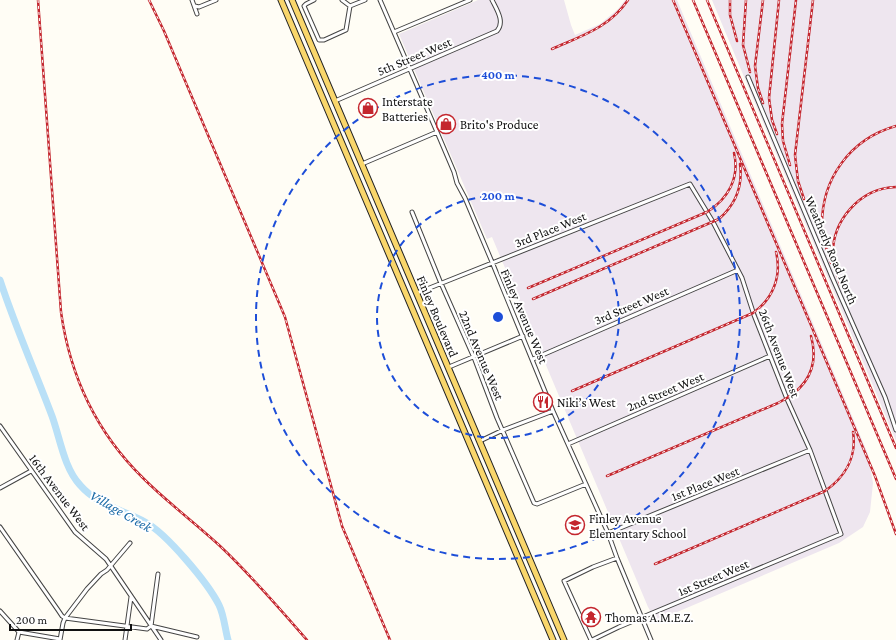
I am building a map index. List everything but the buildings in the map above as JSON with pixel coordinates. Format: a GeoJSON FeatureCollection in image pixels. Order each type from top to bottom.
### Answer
{"type":"FeatureCollection","features":[{"type":"Feature","properties":{"kind":"main road","name":"Finley Boulevard"},"geometry":{"type":"LineString","coordinates":[[281,0],[553,640]]}},
{"type":"Feature","properties":{"kind":"main road","name":"Finley Boulevard"},"geometry":{"type":"LineString","coordinates":[[292,0],[564,640]]}},
{"type":"Feature","properties":{"kind":"main road"},"geometry":{"type":"LineString","coordinates":[[326,104],[335,101]]}},
{"type":"Feature","properties":{"kind":"main road"},"geometry":{"type":"LineString","coordinates":[[353,168],[362,164]]}},
{"type":"Feature","properties":{"kind":"main road"},"geometry":{"type":"LineString","coordinates":[[376,222],[384,216]]}},
{"type":"Feature","properties":{"kind":"main road"},"geometry":{"type":"LineString","coordinates":[[407,297],[417,293]]}},
{"type":"Feature","properties":{"kind":"main road"},"geometry":{"type":"LineString","coordinates":[[439,371],[449,367]]}},
{"type":"Feature","properties":{"kind":"main road"},"geometry":{"type":"LineString","coordinates":[[470,446],[480,441]]}},
{"type":"Feature","properties":{"kind":"main road"},"geometry":{"type":"LineString","coordinates":[[533,594],[542,590]]}},
{"type":"Feature","properties":{"kind":"street"},"geometry":{"type":"LineString","coordinates":[[192,0],[197,14]]}},
{"type":"Feature","properties":{"kind":"street"},"geometry":{"type":"LineString","coordinates":[[195,6],[199,7],[216,0]]}},
{"type":"Feature","properties":{"kind":"street"},"geometry":{"type":"LineString","coordinates":[[342,0],[350,6]]}},
{"type":"Feature","properties":{"kind":"street"},"geometry":{"type":"LineString","coordinates":[[350,6],[365,0]]}},
{"type":"Feature","properties":{"kind":"street","name":"Finley Avenue West"},"geometry":{"type":"LineString","coordinates":[[380,0],[533,359],[553,410],[608,533],[651,640]]}},
{"type":"Feature","properties":{"kind":"street"},"geometry":{"type":"LineString","coordinates":[[455,0],[457,5]]}},
{"type":"Feature","properties":{"kind":"street"},"geometry":{"type":"LineString","coordinates":[[394,32],[470,0]]}},
{"type":"Feature","properties":{"kind":"street","name":"5th Street West"},"geometry":{"type":"LineString","coordinates":[[335,101],[497,31],[500,28],[501,22],[492,0]]}},
{"type":"Feature","properties":{"kind":"street"},"geometry":{"type":"LineString","coordinates":[[312,1],[304,6],[319,40],[324,40],[346,30],[350,6]]}},
{"type":"Feature","properties":{"kind":"street","name":"Weatherly Road North"},"geometry":{"type":"LineString","coordinates":[[748,77],[885,397],[896,430]]}},
{"type":"Feature","properties":{"kind":"street"},"geometry":{"type":"LineString","coordinates":[[362,164],[437,132]]}},
{"type":"Feature","properties":{"kind":"street","name":"3rd Place West"},"geometry":{"type":"LineString","coordinates":[[417,293],[690,184]]}},
{"type":"Feature","properties":{"kind":"street","name":"26th Avenue West"},"geometry":{"type":"LineString","coordinates":[[690,184],[713,222],[738,270],[787,399],[810,450],[841,534]]}},
{"type":"Feature","properties":{"kind":"street","name":"22nd Avenue West"},"geometry":{"type":"LineString","coordinates":[[412,212],[441,283],[474,357],[497,418],[532,500],[537,504],[586,484]]}},
{"type":"Feature","properties":{"kind":"street","name":"3rd Street West"},"geometry":{"type":"LineString","coordinates":[[533,359],[738,270]]}},
{"type":"Feature","properties":{"kind":"street"},"geometry":{"type":"LineString","coordinates":[[449,367],[523,336]]}},
{"type":"Feature","properties":{"kind":"street","name":"2nd Street West"},"geometry":{"type":"LineString","coordinates":[[568,444],[770,356]]}},
{"type":"Feature","properties":{"kind":"street"},"geometry":{"type":"LineString","coordinates":[[480,441],[553,410]]}},
{"type":"Feature","properties":{"kind":"street","name":"16th Avenue West"},"geometry":{"type":"LineString","coordinates":[[0,426],[75,532],[111,565],[161,640]]}},
{"type":"Feature","properties":{"kind":"street","name":"1st Place West"},"geometry":{"type":"LineString","coordinates":[[608,533],[810,450]]}},
{"type":"Feature","properties":{"kind":"street"},"geometry":{"type":"LineString","coordinates":[[0,488],[31,471]]}},
{"type":"Feature","properties":{"kind":"street"},"geometry":{"type":"LineString","coordinates":[[0,527],[62,616],[66,618],[147,629],[151,626],[197,637]]}},
{"type":"Feature","properties":{"kind":"street","name":"1st Street West"},"geometry":{"type":"LineString","coordinates":[[592,640],[841,534]]}},
{"type":"Feature","properties":{"kind":"street"},"geometry":{"type":"LineString","coordinates":[[0,611],[19,632],[60,639],[63,623],[87,589],[130,543]]}},
{"type":"Feature","properties":{"kind":"street"},"geometry":{"type":"LineString","coordinates":[[592,640],[564,581],[592,567],[617,558]]}},
{"type":"Feature","properties":{"kind":"street"},"geometry":{"type":"LineString","coordinates":[[151,626],[158,574]]}},
{"type":"Feature","properties":{"kind":"street"},"geometry":{"type":"LineString","coordinates":[[125,640],[131,597]]}},
{"type":"Feature","properties":{"kind":"street"},"geometry":{"type":"LineString","coordinates":[[17,640],[19,632]]}},
{"type":"Feature","properties":{"kind":"shaded area"},"geometry":{"type":"Polygon","coordinates":[[[478,0],[564,0],[575,35],[600,24],[618,9],[625,0],[677,0],[868,454],[873,483],[870,512],[863,527],[839,543],[656,621],[648,607],[492,237],[487,239],[399,34],[478,0]]]}},
{"type":"Feature","properties":{"kind":"shaded area"},"geometry":{"type":"Polygon","coordinates":[[[712,0],[896,0],[896,441],[712,0]]]}},
{"type":"Feature","properties":{"kind":"waterway","name":"Village Creek"},"geometry":{"type":"LineString","coordinates":[[0,280],[52,416],[66,461],[75,478],[94,498],[145,522],[175,547],[206,584],[214,596],[221,609],[228,640]]}},
{"type":"Feature","properties":{"kind":"railway"},"geometry":{"type":"LineString","coordinates":[[38,0],[61,312],[65,336],[79,381],[99,422],[126,460],[152,487],[210,537],[243,568],[307,640]]}},
{"type":"Feature","properties":{"kind":"railway"},"geometry":{"type":"LineString","coordinates":[[149,0],[164,31],[285,317],[342,526],[390,640]]}},
{"type":"Feature","properties":{"kind":"railway"},"geometry":{"type":"LineString","coordinates":[[552,49],[594,30],[612,18],[628,0]]}},
{"type":"Feature","properties":{"kind":"railway"},"geometry":{"type":"LineString","coordinates":[[673,0],[875,476],[896,534]]}},
{"type":"Feature","properties":{"kind":"railway"},"geometry":{"type":"LineString","coordinates":[[693,0],[896,479]]}},
{"type":"Feature","properties":{"kind":"railway"},"geometry":{"type":"LineString","coordinates":[[707,0],[896,448]]}},
{"type":"Feature","properties":{"kind":"railway"},"geometry":{"type":"LineString","coordinates":[[730,0],[730,15],[737,41]]}},
{"type":"Feature","properties":{"kind":"railway"},"geometry":{"type":"LineString","coordinates":[[746,0],[743,45],[750,72]]}},
{"type":"Feature","properties":{"kind":"railway"},"geometry":{"type":"LineString","coordinates":[[763,0],[755,66],[758,88],[763,103]]}},
{"type":"Feature","properties":{"kind":"railway"},"geometry":{"type":"LineString","coordinates":[[777,134],[772,120],[769,98],[779,0]]}},
{"type":"Feature","properties":{"kind":"railway"},"geometry":{"type":"LineString","coordinates":[[790,165],[783,141],[782,124],[796,0]]}},
{"type":"Feature","properties":{"kind":"railway"},"geometry":{"type":"LineString","coordinates":[[804,199],[798,181],[795,155],[813,0]]}},
{"type":"Feature","properties":{"kind":"railway"},"geometry":{"type":"LineString","coordinates":[[831,263],[824,241],[822,227],[823,209],[833,177],[841,163],[852,151],[880,132],[896,126]]}},
{"type":"Feature","properties":{"kind":"railway"},"geometry":{"type":"LineString","coordinates":[[528,288],[707,212],[721,201],[731,187],[735,171],[734,153]]}},
{"type":"Feature","properties":{"kind":"railway"},"geometry":{"type":"LineString","coordinates":[[533,299],[719,219],[730,207],[737,194],[741,172],[740,164]]}},
{"type":"Feature","properties":{"kind":"railway"},"geometry":{"type":"LineString","coordinates":[[840,284],[833,257],[837,231],[843,219],[850,209],[871,193],[896,187]]}},
{"type":"Feature","properties":{"kind":"railway"},"geometry":{"type":"LineString","coordinates":[[572,391],[753,313],[771,294],[777,278],[778,270],[776,252]]}},
{"type":"Feature","properties":{"kind":"railway"},"geometry":{"type":"LineString","coordinates":[[607,476],[778,403],[788,397],[803,384],[812,368],[814,358],[811,336]]}},
{"type":"Feature","properties":{"kind":"railway"},"geometry":{"type":"LineString","coordinates":[[655,564],[825,491],[844,473],[848,466],[853,450],[853,432]]}},
{"type":"Feature","properties":{"kind":"place","name":"Interstate Batteries"},"geometry":{"type":"Point","coordinates":[368,108]}},
{"type":"Feature","properties":{"kind":"place","name":"Brito's Produce"},"geometry":{"type":"Point","coordinates":[446,124]}},
{"type":"Feature","properties":{"kind":"place","name":"Niki’s West"},"geometry":{"type":"Point","coordinates":[543,402]}},
{"type":"Feature","properties":{"kind":"place","name":"Finley Avenue Elementary School"},"geometry":{"type":"Point","coordinates":[575,525]}},
{"type":"Feature","properties":{"kind":"place","name":"Thomas A.M.E.Z."},"geometry":{"type":"Point","coordinates":[591,617]}}]}
